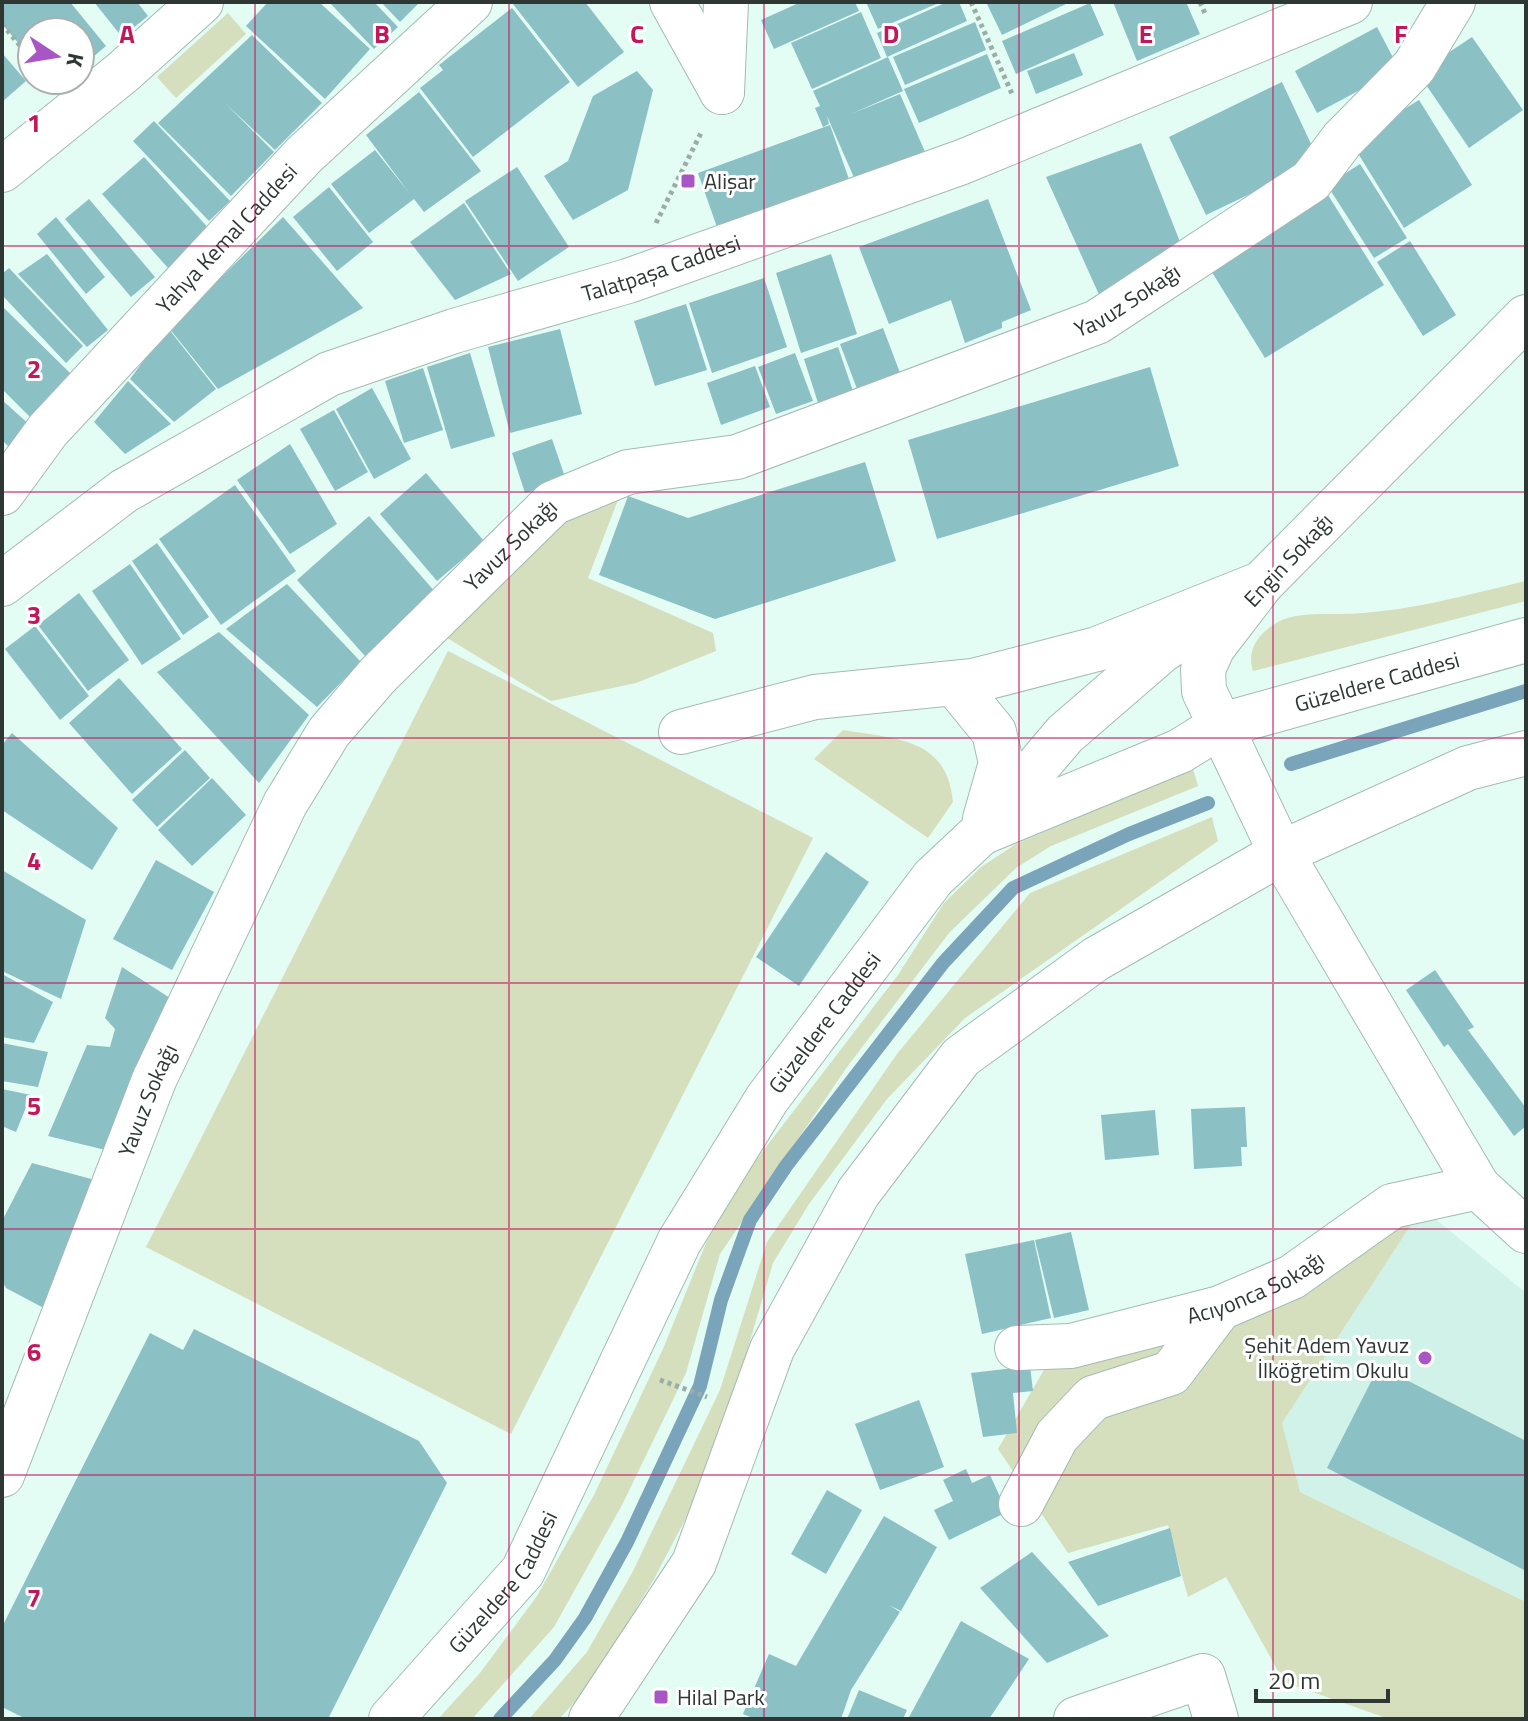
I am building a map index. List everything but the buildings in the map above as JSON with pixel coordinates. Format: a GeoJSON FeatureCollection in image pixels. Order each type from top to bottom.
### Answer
{"type":"FeatureCollection","features":[{"type":"Feature","properties":{"kind":"street"},"geometry":{"type":"LineString","coordinates":[[2,170],[123,72],[201,2]]}},
{"type":"Feature","properties":{"kind":"street","name":"Yahya Kemal Caddesi"},"geometry":{"type":"LineString","coordinates":[[2,493],[48,430],[304,155],[470,2]]}},
{"type":"Feature","properties":{"kind":"street"},"geometry":{"type":"LineString","coordinates":[[672,2],[722,92]]}},
{"type":"Feature","properties":{"kind":"street"},"geometry":{"type":"LineString","coordinates":[[722,92],[726,2]]}},
{"type":"Feature","properties":{"kind":"street","name":"Talatpaşa Caddesi"},"geometry":{"type":"LineString","coordinates":[[2,584],[124,491],[329,374],[454,331],[628,281],[1031,135],[1350,2]]}},
{"type":"Feature","properties":{"kind":"street","name":"Yavuz Sokağı"},"geometry":{"type":"LineString","coordinates":[[2,1475],[154,1080],[285,804],[329,732],[378,675],[553,503],[628,472],[737,457],[1097,322],[1311,181],[1342,140],[1414,67],[1453,2]]}},
{"type":"Feature","properties":{"kind":"street","name":"Engin Sokağı"},"geometry":{"type":"LineString","coordinates":[[1281,853],[1204,691],[1203,669],[1213,647],[1262,583],[1526,317]]}},
{"type":"Feature","properties":{"kind":"street"},"geometry":{"type":"LineString","coordinates":[[681,732],[815,697],[954,683],[1097,649],[1262,583]]}},
{"type":"Feature","properties":{"kind":"street"},"geometry":{"type":"LineString","coordinates":[[981,833],[1065,734],[1161,651],[1262,583]]}},
{"type":"Feature","properties":{"kind":"street","name":"Güzeldere Caddesi"},"geometry":{"type":"LineString","coordinates":[[391,1719],[523,1571],[679,1242],[767,1099],[933,878],[981,833],[1180,751],[1222,725],[1526,640]]}},
{"type":"Feature","properties":{"kind":"street"},"geometry":{"type":"LineString","coordinates":[[954,683],[994,732],[1001,763],[981,833]]}},
{"type":"Feature","properties":{"kind":"street"},"geometry":{"type":"LineString","coordinates":[[591,1719],[694,1563],[772,1349],[858,1193],[961,1057],[1096,959],[1281,853],[1468,768],[1526,753]]}},
{"type":"Feature","properties":{"kind":"street"},"geometry":{"type":"LineString","coordinates":[[1281,853],[1478,1187],[1526,1231]]}},
{"type":"Feature","properties":{"kind":"street","name":"Acıyonca Sokağı"},"geometry":{"type":"LineString","coordinates":[[1017,1348],[1071,1346],[1220,1308],[1292,1277],[1392,1206],[1478,1187]]}},
{"type":"Feature","properties":{"kind":"street"},"geometry":{"type":"LineString","coordinates":[[1021,1504],[1057,1436],[1093,1398],[1171,1373],[1220,1308]]}},
{"type":"Feature","properties":{"kind":"street"},"geometry":{"type":"LineString","coordinates":[[1076,1719],[1203,1676],[1216,1719]]}},
{"type":"Feature","properties":{"kind":"path"},"geometry":{"type":"LineString","coordinates":[[971,2],[1031,135]]}},
{"type":"Feature","properties":{"kind":"path"},"geometry":{"type":"LineString","coordinates":[[2,24],[16,41]]}},
{"type":"Feature","properties":{"kind":"path"},"geometry":{"type":"LineString","coordinates":[[628,281],[722,92]]}},
{"type":"Feature","properties":{"kind":"path"},"geometry":{"type":"LineString","coordinates":[[658,1379],[711,1399]]}},
{"type":"Feature","properties":{"kind":"shaded area"},"geometry":{"type":"Polygon","coordinates":[[[228,13],[246,34],[176,98],[157,77],[228,13]]]}},
{"type":"Feature","properties":{"kind":"shaded area"},"geometry":{"type":"Polygon","coordinates":[[[621,492],[588,578],[713,633],[716,651],[636,683],[551,701],[447,638],[524,553],[568,519],[621,492]]]}},
{"type":"Feature","properties":{"kind":"shaded area"},"geometry":{"type":"Polygon","coordinates":[[[1526,581],[1526,601],[1253,671],[1251,656],[1256,642],[1265,631],[1284,619],[1410,607],[1526,581]]]}},
{"type":"Feature","properties":{"kind":"shaded area"},"geometry":{"type":"Polygon","coordinates":[[[448,651],[813,838],[511,1434],[146,1247],[448,651]]]}},
{"type":"Feature","properties":{"kind":"shaded area"},"geometry":{"type":"Polygon","coordinates":[[[843,730],[915,745],[941,765],[949,781],[953,802],[928,838],[814,759],[843,730]]]}},
{"type":"Feature","properties":{"kind":"shaded area"},"geometry":{"type":"Polygon","coordinates":[[[1193,769],[1198,786],[1051,846],[1016,868],[949,933],[847,1067],[720,1254],[686,1373],[622,1505],[554,1627],[472,1719],[438,1719],[480,1673],[537,1596],[594,1495],[663,1349],[706,1243],[743,1177],[898,975],[944,903],[981,867],[1016,844],[1193,769]]]}},
{"type":"Feature","properties":{"kind":"shaded area"},"geometry":{"type":"Polygon","coordinates":[[[1212,817],[1218,841],[965,1018],[887,1099],[809,1204],[773,1263],[733,1398],[697,1497],[654,1579],[588,1688],[559,1719],[529,1719],[587,1652],[632,1573],[720,1390],[767,1242],[897,1054],[1030,893],[1212,817]]]}},
{"type":"Feature","properties":{"kind":"shaded area","name":"Şehit Adem Yavuz İlköğretim Okulu"},"geometry":{"type":"Polygon","coordinates":[[[1422,1208],[1526,1293],[1526,1602],[1300,1492],[1282,1423],[1422,1208]]]}},
{"type":"Feature","properties":{"kind":"shaded area"},"geometry":{"type":"Polygon","coordinates":[[[1422,1208],[1282,1423],[1300,1492],[1526,1602],[1526,1719],[1389,1719],[1284,1682],[1226,1577],[1188,1597],[1168,1525],[1068,1553],[998,1449],[1048,1363],[1422,1208]]]}},
{"type":"Feature","properties":{"kind":"waterway"},"geometry":{"type":"LineString","coordinates":[[1291,764],[1526,691]]}},
{"type":"Feature","properties":{"kind":"waterway"},"geometry":{"type":"LineString","coordinates":[[500,1719],[555,1660],[585,1618],[627,1542],[700,1386],[721,1300],[750,1220],[786,1166],[943,963],[1013,888],[1129,834],[1208,803]]}},
{"type":"Feature","properties":{"kind":"place","name":"Alişar"},"geometry":{"type":"Point","coordinates":[688,181]}},
{"type":"Feature","properties":{"kind":"place","name":"Şehit Adem Yavuz İlköğretim Okulu"},"geometry":{"type":"Point","coordinates":[1425,1358]}},
{"type":"Feature","properties":{"kind":"place","name":"Hilal Park"},"geometry":{"type":"Point","coordinates":[661,1697]}}]}
